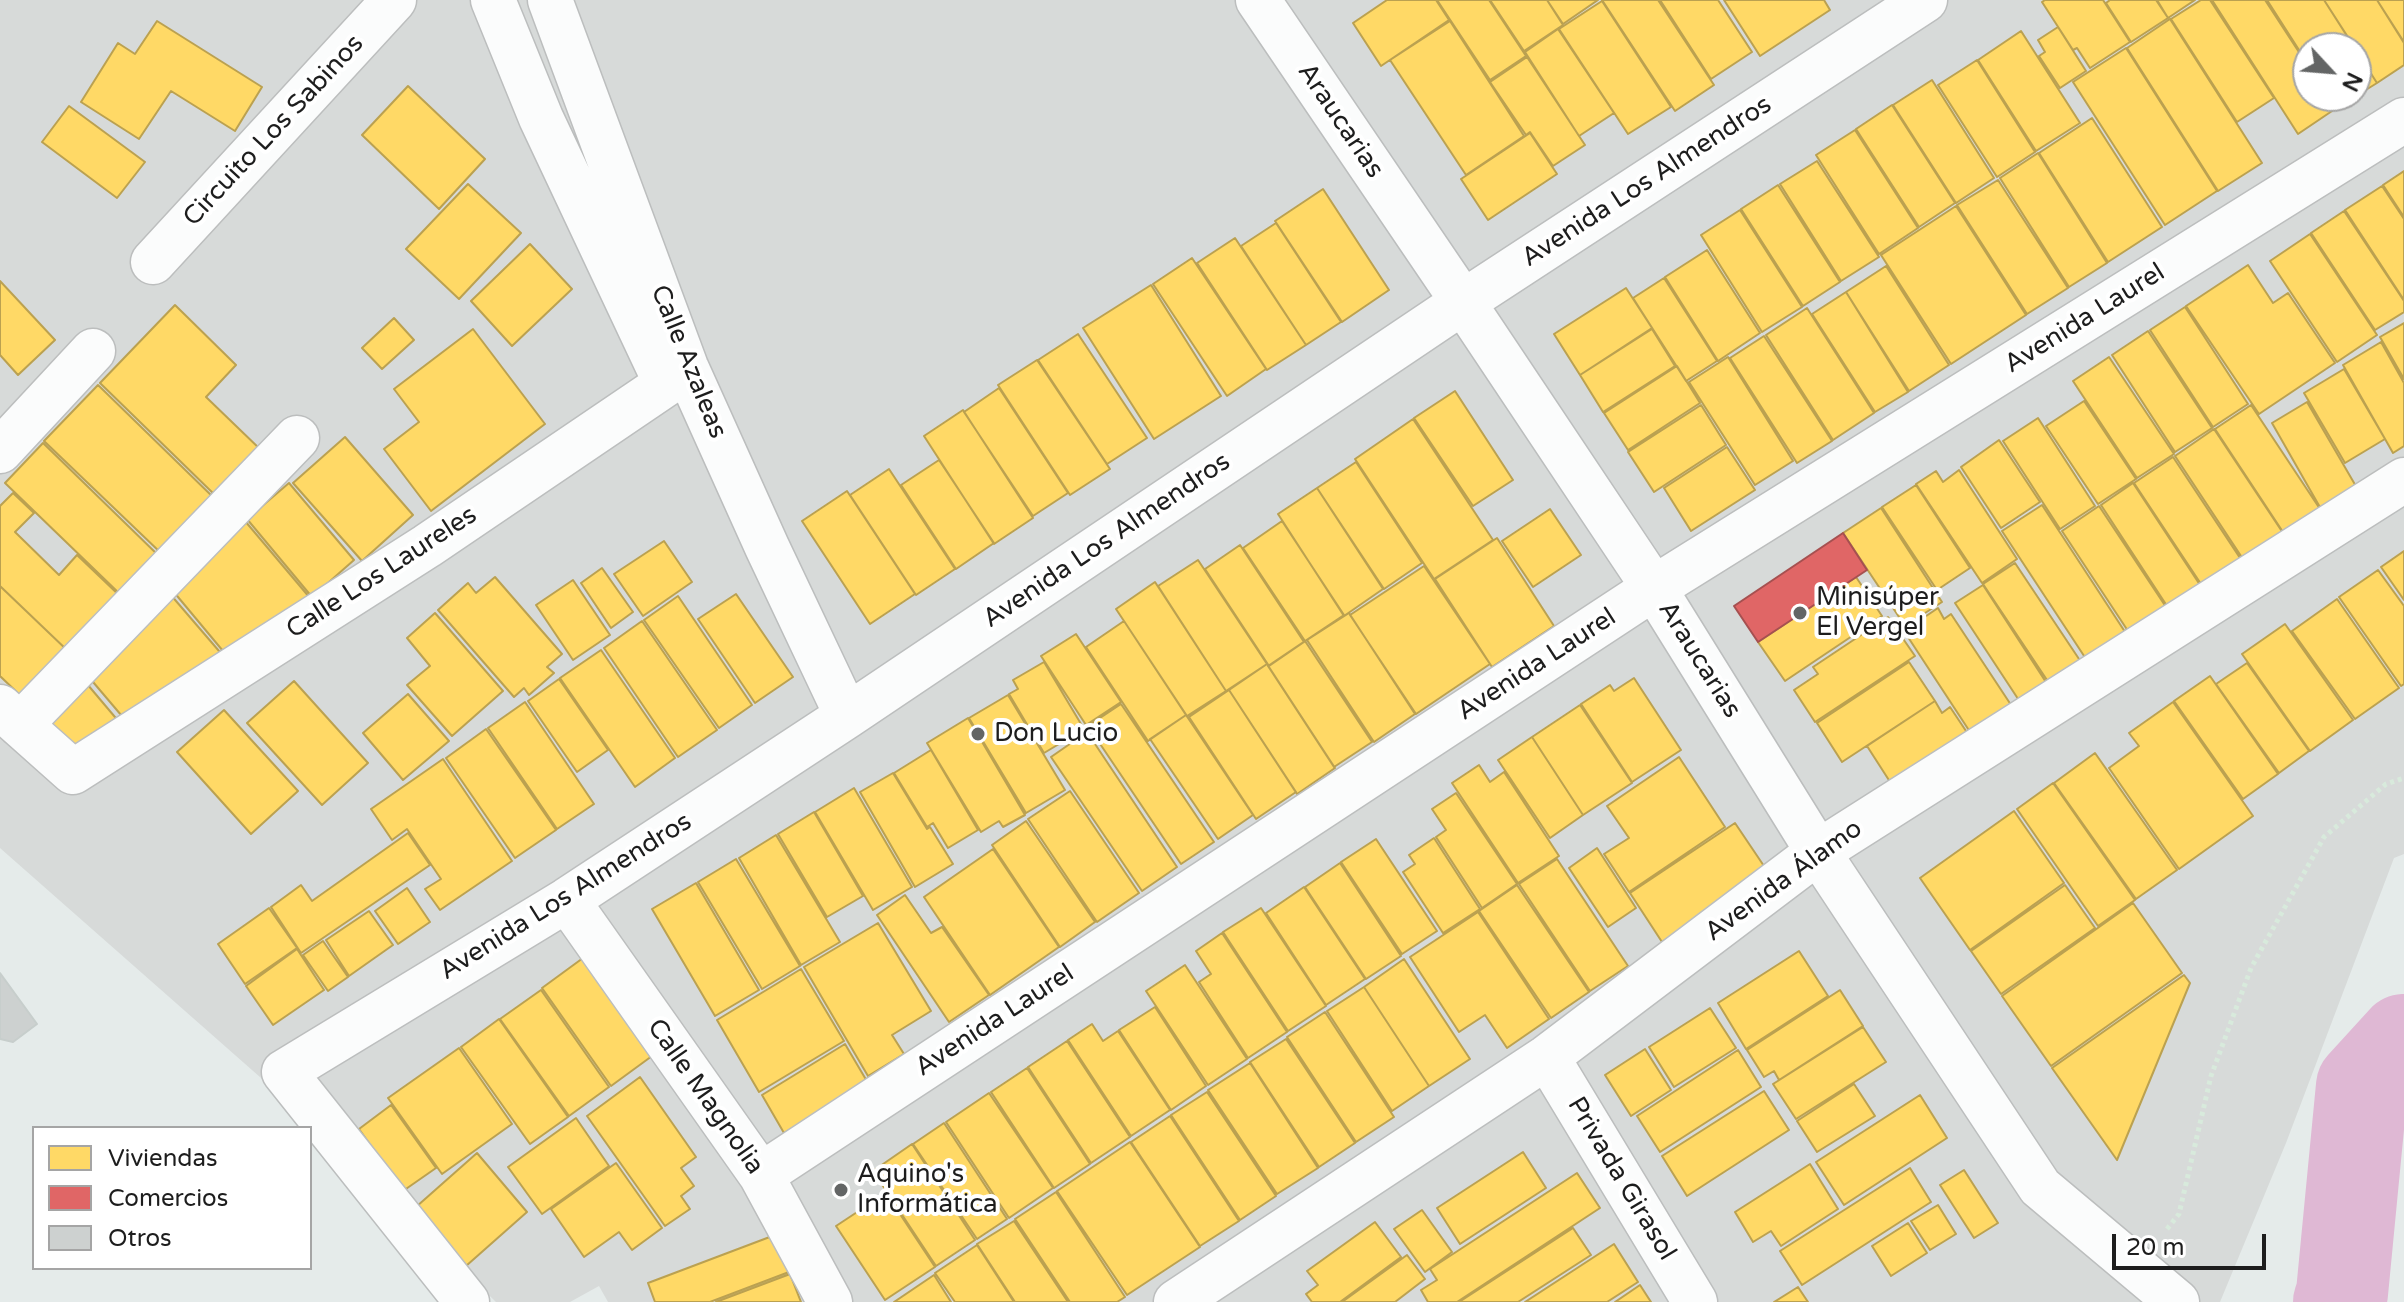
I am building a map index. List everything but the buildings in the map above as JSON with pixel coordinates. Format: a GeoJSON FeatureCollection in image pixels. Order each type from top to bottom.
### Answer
{"type":"FeatureCollection","features":[{"type":"Feature","properties":{"kind":"street","name":"Circuito Los Sabinos"},"geometry":{"type":"LineString","coordinates":[[153,262],[394,0]]}},
{"type":"Feature","properties":{"kind":"street"},"geometry":{"type":"LineString","coordinates":[[493,0],[541,118],[676,375]]}},
{"type":"Feature","properties":{"kind":"street","name":"Calle Azaleas"},"geometry":{"type":"LineString","coordinates":[[550,0],[676,375],[767,547],[847,716]]}},
{"type":"Feature","properties":{"kind":"street","name":"Avenida Los Almendros"},"geometry":{"type":"LineString","coordinates":[[467,1302],[284,1072],[567,900],[1463,302],[1925,0]]}},
{"type":"Feature","properties":{"kind":"street","name":"Araucarias"},"geometry":{"type":"LineString","coordinates":[[1266,3],[1654,588],[1818,852],[2040,1187],[2160,1288]]}},
{"type":"Feature","properties":{"kind":"street","name":"Avenida Laurel"},"geometry":{"type":"LineString","coordinates":[[761,1175],[1654,588],[2404,120]]}},
{"type":"Feature","properties":{"kind":"street"},"geometry":{"type":"LineString","coordinates":[[0,451],[93,351]]}},
{"type":"Feature","properties":{"kind":"street","name":"Calle Los Laureles"},"geometry":{"type":"LineString","coordinates":[[10,716],[73,772],[427,546],[676,375]]}},
{"type":"Feature","properties":{"kind":"street"},"geometry":{"type":"LineString","coordinates":[[10,716],[297,438]]}},
{"type":"Feature","properties":{"kind":"street","name":"Avenida Álamo"},"geometry":{"type":"LineString","coordinates":[[1176,1302],[1227,1287],[1547,1057],[1818,852],[2404,480]]}},
{"type":"Feature","properties":{"kind":"street","name":"Calle Magnolia"},"geometry":{"type":"LineString","coordinates":[[567,900],[761,1175],[830,1302]]}},
{"type":"Feature","properties":{"kind":"street","name":"Privada Girasol"},"geometry":{"type":"LineString","coordinates":[[1547,1057],[1695,1302]]}},
{"type":"Feature","properties":{"kind":"path"},"geometry":{"type":"LineString","coordinates":[[2160,1288],[2211,1076],[2251,968],[2324,837],[2386,784],[2404,778]]}},
{"type":"Feature","properties":{"kind":"shaded area"},"geometry":{"type":"Polygon","coordinates":[[[0,0],[2404,0],[2404,854],[2394,858],[2286,1143],[2220,1302],[608,1302],[599,1286],[570,1302],[496,1302],[311,1122],[0,848],[0,0]]]}},
{"type":"Feature","properties":{"kind":"waterway"},"geometry":{"type":"LineString","coordinates":[[2339,1302],[2362,1086],[2404,1040]]}},
{"type":"Feature","properties":{"kind":"place","name":"Minisúper El Vergel"},"geometry":{"type":"Point","coordinates":[1800,613]}},
{"type":"Feature","properties":{"kind":"place","name":"Don Lucio"},"geometry":{"type":"Point","coordinates":[978,734]}},
{"type":"Feature","properties":{"kind":"place","name":"Aquino's Informática"},"geometry":{"type":"Point","coordinates":[841,1190]}}]}
